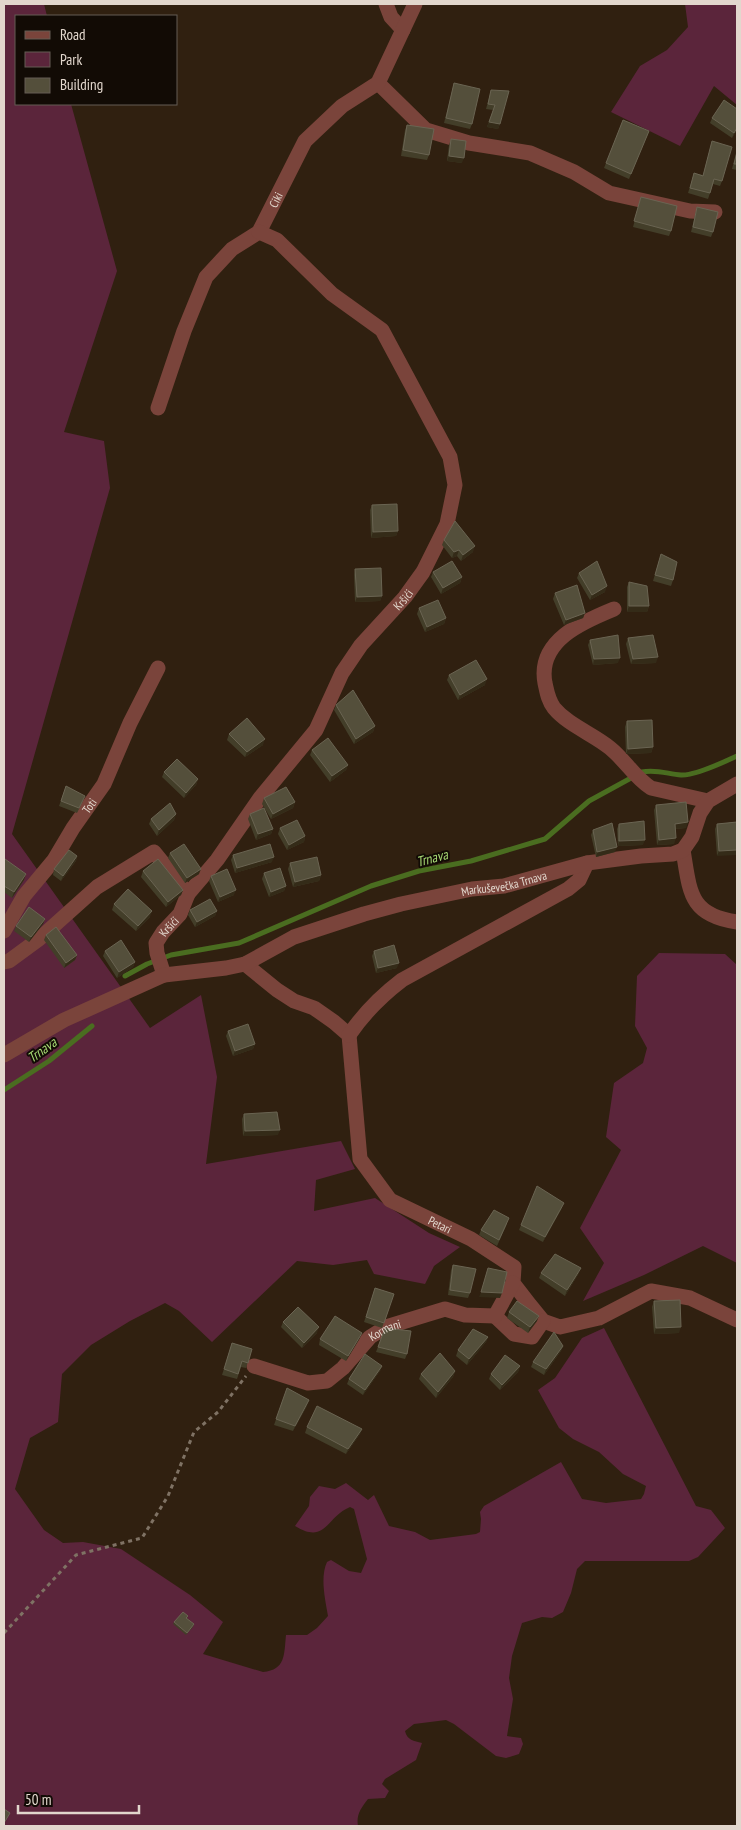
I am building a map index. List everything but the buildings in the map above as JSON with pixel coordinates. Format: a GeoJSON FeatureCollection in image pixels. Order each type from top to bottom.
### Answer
{"type":"FeatureCollection","features":[{"type":"Feature","properties":{"kind":"street"},"geometry":{"type":"LineString","coordinates":[[386,4],[391,17],[403,30]]}},
{"type":"Feature","properties":{"kind":"street"},"geometry":{"type":"LineString","coordinates":[[415,4],[378,83],[426,130],[469,143],[530,153],[574,172],[609,193],[690,211],[716,212]]}},
{"type":"Feature","properties":{"kind":"street","name":"Ciki"},"geometry":{"type":"LineString","coordinates":[[260,232],[305,141],[342,106],[378,83]]}},
{"type":"Feature","properties":{"kind":"street"},"geometry":{"type":"LineString","coordinates":[[158,408],[184,331],[206,277],[232,249],[260,232]]}},
{"type":"Feature","properties":{"kind":"street","name":"Kršići"},"geometry":{"type":"LineString","coordinates":[[160,964],[156,943],[163,932],[180,914],[188,894],[218,860],[260,798],[316,730],[342,673],[361,645],[405,597],[423,572],[447,524],[455,485],[450,457],[382,330],[332,294],[277,240],[260,232]]}},
{"type":"Feature","properties":{"kind":"street"},"geometry":{"type":"LineString","coordinates":[[614,609],[560,638],[546,658],[544,674],[548,698],[555,709],[611,748],[634,774],[651,788],[708,801]]}},
{"type":"Feature","properties":{"kind":"street","name":"Toti"},"geometry":{"type":"LineString","coordinates":[[4,931],[24,896],[54,860],[73,828],[104,784],[130,723],[158,668]]}},
{"type":"Feature","properties":{"kind":"street"},"geometry":{"type":"LineString","coordinates":[[737,784],[708,801],[700,813],[692,837],[683,850],[690,889],[697,905],[714,916],[737,922]]}},
{"type":"Feature","properties":{"kind":"street","name":"Markuševečka Trnava"},"geometry":{"type":"LineString","coordinates":[[246,964],[294,937],[401,904],[472,889],[504,886],[587,863],[673,854],[683,850]]}},
{"type":"Feature","properties":{"kind":"street"},"geometry":{"type":"LineString","coordinates":[[4,962],[9,961],[39,939],[97,887],[154,852],[188,894]]}},
{"type":"Feature","properties":{"kind":"street"},"geometry":{"type":"LineString","coordinates":[[4,1055],[160,964],[226,968],[246,964],[277,990],[294,1001],[314,1008],[349,1035],[361,1018],[383,994],[402,980],[568,889],[579,880],[587,863]]}},
{"type":"Feature","properties":{"kind":"street","name":"Petari"},"geometry":{"type":"LineString","coordinates":[[349,1035],[360,1159],[390,1200],[471,1239],[514,1267],[513,1282],[543,1321]]}},
{"type":"Feature","properties":{"kind":"street"},"geometry":{"type":"LineString","coordinates":[[513,1282],[495,1316],[514,1334],[532,1336],[543,1321],[560,1327],[599,1318],[651,1291],[690,1298],[737,1320]]}},
{"type":"Feature","properties":{"kind":"street","name":"Kormani"},"geometry":{"type":"LineString","coordinates":[[254,1366],[308,1383],[327,1381],[343,1368],[370,1337],[386,1327],[445,1309],[465,1315],[495,1316]]}},
{"type":"Feature","properties":{"kind":"path"},"geometry":{"type":"LineString","coordinates":[[4,1634],[76,1555],[142,1538],[168,1496],[194,1432],[218,1412],[254,1366]]}},
{"type":"Feature","properties":{"kind":"green space"},"geometry":{"type":"Polygon","coordinates":[[[4,4],[44,4],[47,15],[15,15],[15,105],[71,105],[117,271],[64,432],[104,441],[110,488],[12,834],[150,1028],[201,995],[217,1077],[206,1164],[341,1141],[355,1169],[316,1180],[314,1211],[375,1198],[429,1233],[460,1247],[434,1266],[425,1284],[374,1274],[367,1260],[333,1265],[297,1261],[212,1342],[179,1311],[165,1303],[130,1321],[91,1345],[62,1374],[58,1422],[30,1438],[15,1489],[44,1530],[63,1543],[83,1542],[121,1549],[190,1595],[223,1622],[203,1654],[263,1672],[271,1671],[282,1660],[286,1635],[307,1635],[317,1628],[328,1616],[323,1581],[327,1562],[331,1560],[349,1571],[361,1573],[367,1559],[354,1509],[350,1507],[342,1511],[320,1531],[305,1531],[295,1526],[309,1506],[310,1497],[319,1486],[335,1489],[346,1483],[368,1500],[374,1495],[389,1526],[415,1532],[430,1540],[480,1532],[480,1512],[484,1506],[561,1462],[582,1499],[606,1503],[641,1499],[646,1486],[623,1474],[599,1452],[573,1439],[559,1428],[538,1390],[555,1378],[582,1338],[604,1328],[696,1506],[711,1510],[725,1528],[698,1557],[689,1561],[585,1561],[577,1569],[571,1593],[563,1612],[552,1618],[542,1617],[522,1623],[512,1656],[509,1678],[513,1699],[507,1736],[521,1738],[523,1744],[519,1754],[506,1758],[496,1756],[446,1720],[414,1724],[405,1731],[409,1738],[422,1743],[416,1760],[385,1779],[382,1784],[389,1791],[385,1798],[368,1799],[360,1812],[358,1826],[4,1826],[4,4]]]}},
{"type":"Feature","properties":{"kind":"green space"},"geometry":{"type":"Polygon","coordinates":[[[685,4],[737,4],[737,105],[714,86],[680,146],[611,112],[640,66],[667,50],[688,27],[685,4]]]}},
{"type":"Feature","properties":{"kind":"green space"},"geometry":{"type":"Polygon","coordinates":[[[659,953],[725,954],[737,965],[737,1263],[703,1246],[644,1275],[583,1301],[604,1263],[580,1228],[621,1150],[606,1137],[614,1083],[643,1063],[647,1048],[635,1026],[637,976],[659,953]]]}},
{"type":"Feature","properties":{"kind":"waterway","name":"Trnava"},"geometry":{"type":"LineString","coordinates":[[125,976],[147,964],[171,955],[239,943],[371,886],[419,871],[471,861],[545,839],[589,801],[642,772],[652,771],[687,775],[737,756]]}},
{"type":"Feature","properties":{"kind":"waterway","name":"Trnava"},"geometry":{"type":"LineString","coordinates":[[4,1090],[49,1061],[92,1026]]}}]}
